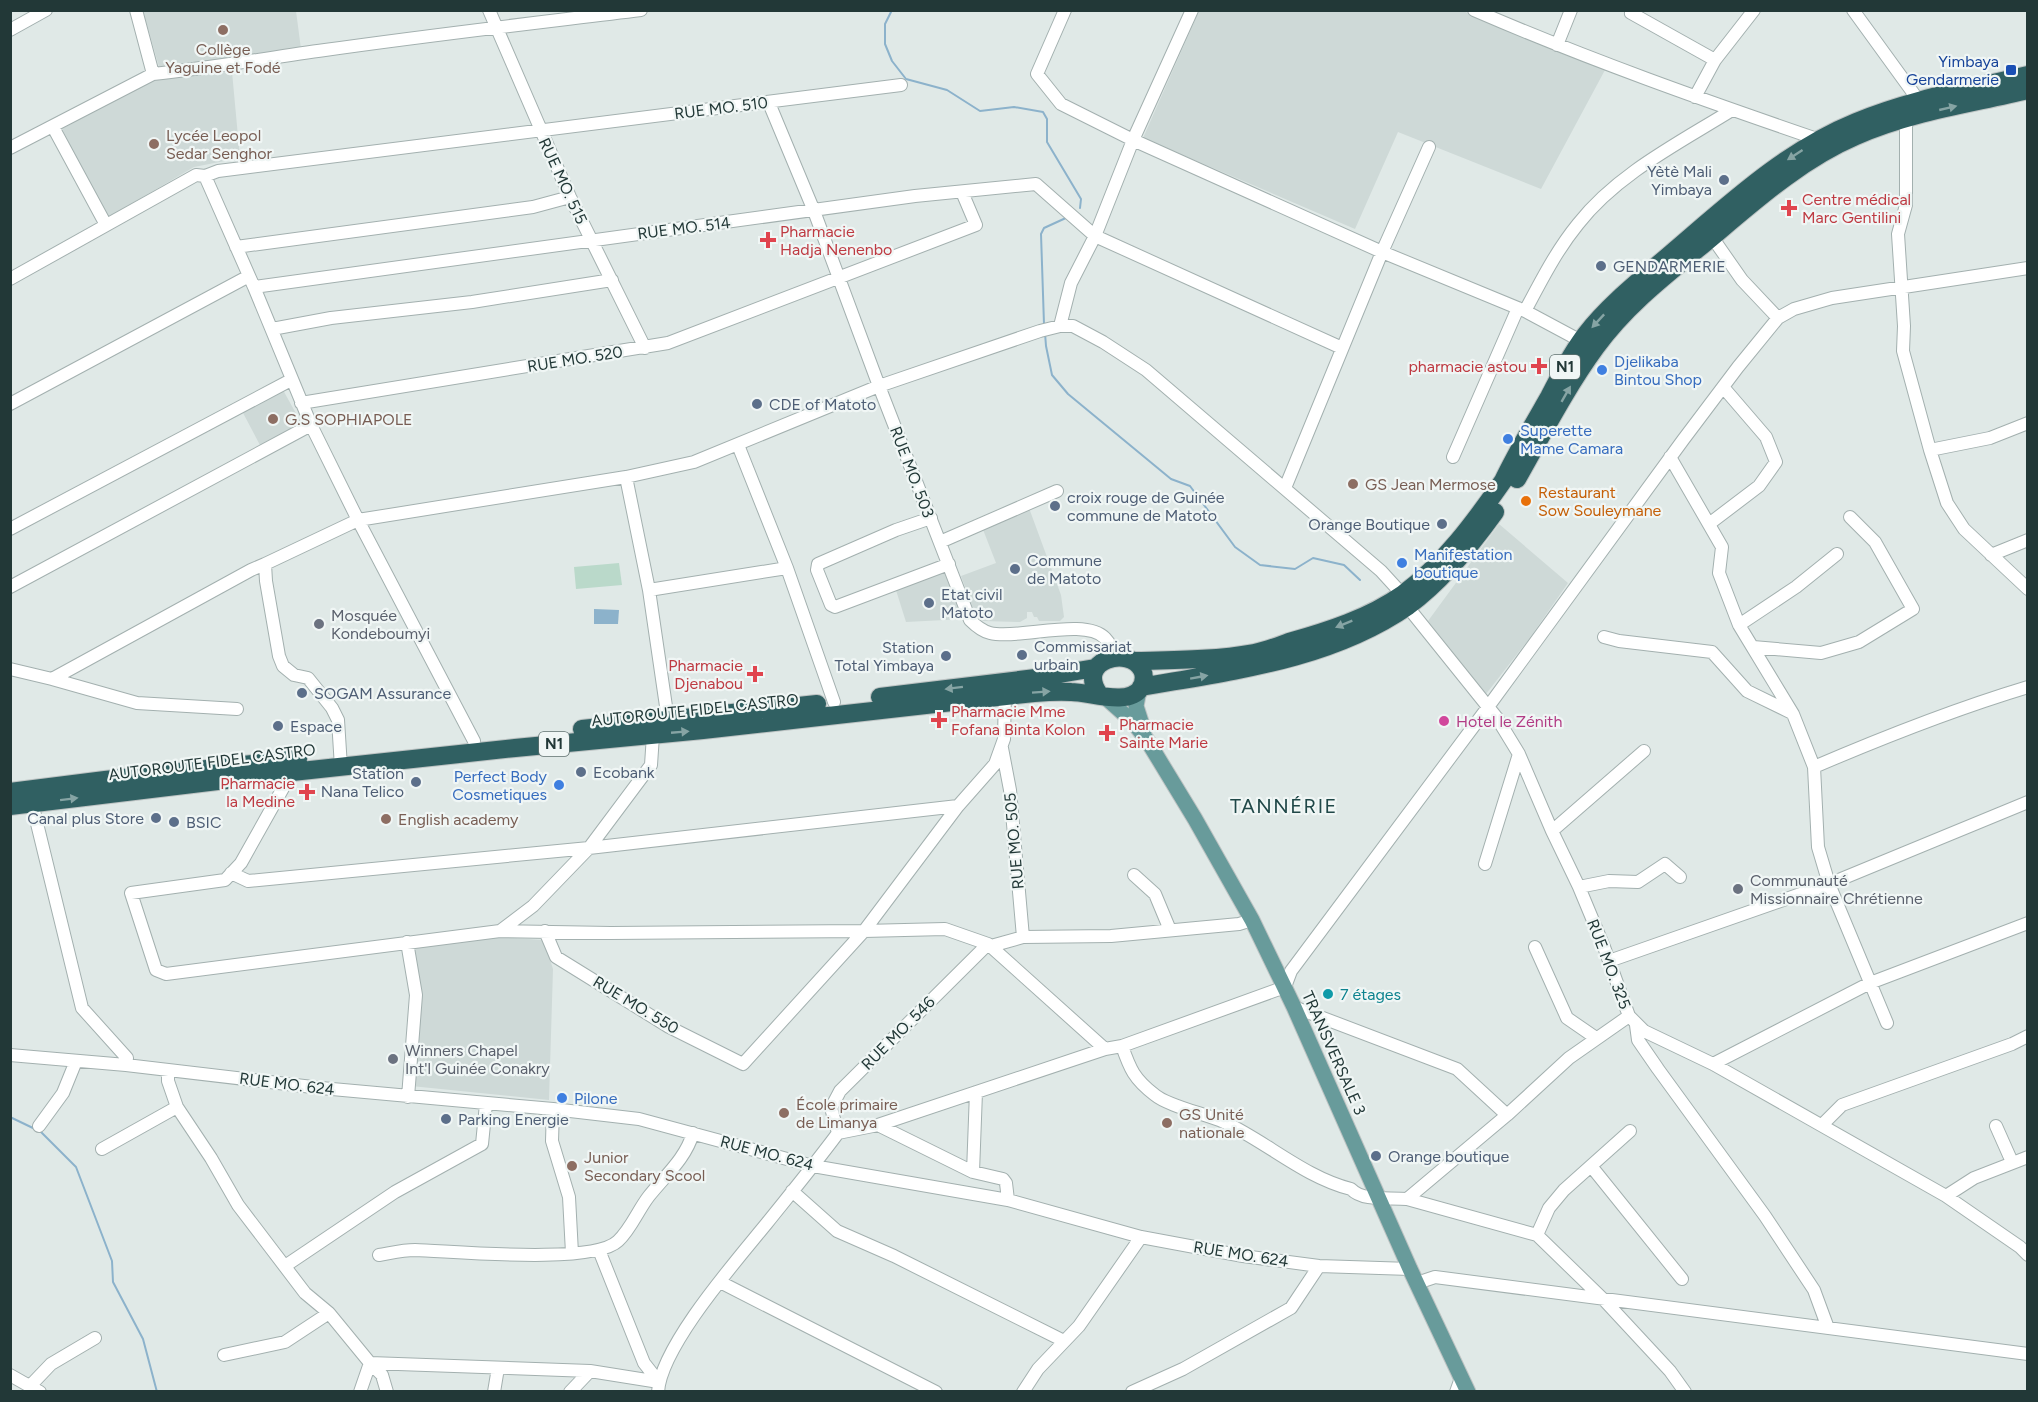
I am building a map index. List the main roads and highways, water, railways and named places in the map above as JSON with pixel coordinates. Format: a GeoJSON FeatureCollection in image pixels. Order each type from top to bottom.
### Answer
{"type":"FeatureCollection","features":[{"type":"Feature","properties":{"kind":"highway","name":"N1"},"geometry":{"type":"LineString","coordinates":[[1140,689],[1256,667],[1327,647],[1373,627],[1405,600],[1459,539],[1503,481],[1581,341],[1616,302],[1697,231],[1764,176],[1820,140],[1855,122],[1919,101],[2028,75]]}},
{"type":"Feature","properties":{"kind":"highway","name":"N1"},"geometry":{"type":"LineString","coordinates":[[1135,661],[1255,653],[1323,632],[1405,600],[1435,584],[1473,542],[1512,488],[1582,367],[1625,311],[1712,237],[1775,186],[1826,152],[1855,136],[1906,119],[2028,90]]}},
{"type":"Feature","properties":{"kind":"highway"},"geometry":{"type":"LineString","coordinates":[[1128,658],[1135,661],[1144,675],[1140,689],[1128,696],[1102,696],[1094,687],[1095,668],[1107,660],[1128,658]]}},
{"type":"Feature","properties":{"kind":"highway","name":"AUTOROUTE FIDEL CASTRO"},"geometry":{"type":"LineString","coordinates":[[10,792],[105,780],[653,735],[1005,689],[1095,668]]}},
{"type":"Feature","properties":{"kind":"highway","name":"AUTOROUTE FIDEL CASTRO"},"geometry":{"type":"LineString","coordinates":[[10,806],[292,772],[340,761],[474,741],[834,702],[1005,689],[1102,696]]}},
{"type":"Feature","properties":{"kind":"main road","name":"TRANSVERSALE 3"},"geometry":{"type":"LineString","coordinates":[[1140,689],[1136,706],[1147,740]]}},
{"type":"Feature","properties":{"kind":"main road","name":"TRANSVERSALE 3"},"geometry":{"type":"LineString","coordinates":[[1102,696],[1133,722],[1147,740],[1252,920],[1294,1007],[1462,1387]]}},
{"type":"Feature","properties":{"kind":"water"},"geometry":{"type":"Polygon","coordinates":[[[594,609],[619,610],[618,624],[594,624],[594,609]]]}},
{"type":"Feature","properties":{"kind":"waterway"},"geometry":{"type":"LineString","coordinates":[[892,10],[885,24],[885,44],[892,61],[906,79],[947,90],[980,111],[1014,107],[1043,112],[1047,119],[1047,142],[1081,199],[1080,208]]}},
{"type":"Feature","properties":{"kind":"waterway"},"geometry":{"type":"LineString","coordinates":[[1044,324],[1041,234],[1044,228],[1068,217]]}},
{"type":"Feature","properties":{"kind":"waterway"},"geometry":{"type":"LineString","coordinates":[[1045,333],[1052,375],[1068,394],[1171,479],[1190,486],[1235,547],[1260,565],[1295,569],[1313,558],[1344,565],[1360,580]]}},
{"type":"Feature","properties":{"kind":"waterway"},"geometry":{"type":"LineString","coordinates":[[10,1117],[35,1129]]}},
{"type":"Feature","properties":{"kind":"waterway"},"geometry":{"type":"LineString","coordinates":[[40,1131],[76,1167],[112,1261],[113,1282],[143,1339],[157,1392]]}},
{"type":"Feature","properties":{"kind":"place","name":"Collège Yaguine et Fodé"},"geometry":{"type":"Point","coordinates":[223,30]}},
{"type":"Feature","properties":{"kind":"place","name":"Yimbaya Gendarmerie"},"geometry":{"type":"Point","coordinates":[2011,70]}},
{"type":"Feature","properties":{"kind":"place","name":"Lycée Leopol Sedar Senghor"},"geometry":{"type":"Point","coordinates":[154,144]}},
{"type":"Feature","properties":{"kind":"place","name":"Yètè Mali Yimbaya"},"geometry":{"type":"Point","coordinates":[1724,180]}},
{"type":"Feature","properties":{"kind":"place","name":"Centre médical Marc Gentilini"},"geometry":{"type":"Point","coordinates":[1789,208]}},
{"type":"Feature","properties":{"kind":"place","name":"Pharmacie Hadja Nenenbo"},"geometry":{"type":"Point","coordinates":[768,240]}},
{"type":"Feature","properties":{"kind":"place","name":"GENDARMERIE"},"geometry":{"type":"Point","coordinates":[1601,266]}},
{"type":"Feature","properties":{"kind":"place","name":"pharmacie astou"},"geometry":{"type":"Point","coordinates":[1539,366]}},
{"type":"Feature","properties":{"kind":"place","name":"Djelikaba Bintou Shop"},"geometry":{"type":"Point","coordinates":[1602,370]}},
{"type":"Feature","properties":{"kind":"place","name":"CDE of Matoto"},"geometry":{"type":"Point","coordinates":[757,404]}},
{"type":"Feature","properties":{"kind":"place","name":"G.S SOPHIAPOLE"},"geometry":{"type":"Point","coordinates":[273,419]}},
{"type":"Feature","properties":{"kind":"place","name":"Superette Mame Camara"},"geometry":{"type":"Point","coordinates":[1508,439]}},
{"type":"Feature","properties":{"kind":"place","name":"GS Jean Mermose"},"geometry":{"type":"Point","coordinates":[1353,484]}},
{"type":"Feature","properties":{"kind":"place","name":"Restaurant Sow Souleymane"},"geometry":{"type":"Point","coordinates":[1526,501]}},
{"type":"Feature","properties":{"kind":"place","name":"croix rouge de Guinée commune de Matoto"},"geometry":{"type":"Point","coordinates":[1055,506]}},
{"type":"Feature","properties":{"kind":"place","name":"Orange Boutique"},"geometry":{"type":"Point","coordinates":[1442,524]}},
{"type":"Feature","properties":{"kind":"place","name":"Manifestation boutique"},"geometry":{"type":"Point","coordinates":[1402,563]}},
{"type":"Feature","properties":{"kind":"place","name":"Commune de Matoto"},"geometry":{"type":"Point","coordinates":[1015,569]}},
{"type":"Feature","properties":{"kind":"place","name":"Etat civil Matoto"},"geometry":{"type":"Point","coordinates":[929,603]}},
{"type":"Feature","properties":{"kind":"place","name":"Mosquée Kondeboumyi"},"geometry":{"type":"Point","coordinates":[319,624]}},
{"type":"Feature","properties":{"kind":"place","name":"Commissariat urbain"},"geometry":{"type":"Point","coordinates":[1022,655]}},
{"type":"Feature","properties":{"kind":"place","name":"Station Total Yimbaya"},"geometry":{"type":"Point","coordinates":[946,656]}},
{"type":"Feature","properties":{"kind":"place","name":"Pharmacie Djenabou"},"geometry":{"type":"Point","coordinates":[755,674]}},
{"type":"Feature","properties":{"kind":"place","name":"SOGAM Assurance"},"geometry":{"type":"Point","coordinates":[302,693]}},
{"type":"Feature","properties":{"kind":"place","name":"Pharmacie Mme Fofana Binta Kolon"},"geometry":{"type":"Point","coordinates":[939,720]}},
{"type":"Feature","properties":{"kind":"place","name":"Hotel le Zénith"},"geometry":{"type":"Point","coordinates":[1444,721]}},
{"type":"Feature","properties":{"kind":"place","name":"Espace"},"geometry":{"type":"Point","coordinates":[278,726]}},
{"type":"Feature","properties":{"kind":"place","name":"Pharmacie Sainte Marie"},"geometry":{"type":"Point","coordinates":[1107,733]}},
{"type":"Feature","properties":{"kind":"place","name":"Ecobank"},"geometry":{"type":"Point","coordinates":[581,772]}},
{"type":"Feature","properties":{"kind":"place","name":"Station Nana Telico"},"geometry":{"type":"Point","coordinates":[416,782]}},
{"type":"Feature","properties":{"kind":"place","name":"Perfect Body Cosmetiques"},"geometry":{"type":"Point","coordinates":[559,785]}},
{"type":"Feature","properties":{"kind":"place","name":"Pharmacie la Medine"},"geometry":{"type":"Point","coordinates":[307,792]}},
{"type":"Feature","properties":{"kind":"place","name":"Canal plus Store"},"geometry":{"type":"Point","coordinates":[156,818]}},
{"type":"Feature","properties":{"kind":"place","name":"English academy"},"geometry":{"type":"Point","coordinates":[386,819]}},
{"type":"Feature","properties":{"kind":"place","name":"BSIC"},"geometry":{"type":"Point","coordinates":[174,822]}},
{"type":"Feature","properties":{"kind":"place","name":"Communauté Missionnaire Chrétienne"},"geometry":{"type":"Point","coordinates":[1738,889]}},
{"type":"Feature","properties":{"kind":"place","name":"7 étages"},"geometry":{"type":"Point","coordinates":[1328,994]}},
{"type":"Feature","properties":{"kind":"place","name":"Winners Chapel Int'l Guinée Conakry"},"geometry":{"type":"Point","coordinates":[393,1059]}},
{"type":"Feature","properties":{"kind":"place","name":"Pilone"},"geometry":{"type":"Point","coordinates":[562,1098]}},
{"type":"Feature","properties":{"kind":"place","name":"École primaire de Limanya"},"geometry":{"type":"Point","coordinates":[784,1113]}},
{"type":"Feature","properties":{"kind":"place","name":"Parking Energie"},"geometry":{"type":"Point","coordinates":[446,1119]}},
{"type":"Feature","properties":{"kind":"place","name":"GS Unité nationale"},"geometry":{"type":"Point","coordinates":[1167,1123]}},
{"type":"Feature","properties":{"kind":"place","name":"Orange boutique"},"geometry":{"type":"Point","coordinates":[1376,1156]}},
{"type":"Feature","properties":{"kind":"place","name":"Junior Secondary Scool"},"geometry":{"type":"Point","coordinates":[572,1166]}},
{"type":"Feature","properties":{"kind":"district","name":"TANNÉRIE"},"geometry":{"type":"Point","coordinates":[1284,806]}}]}
